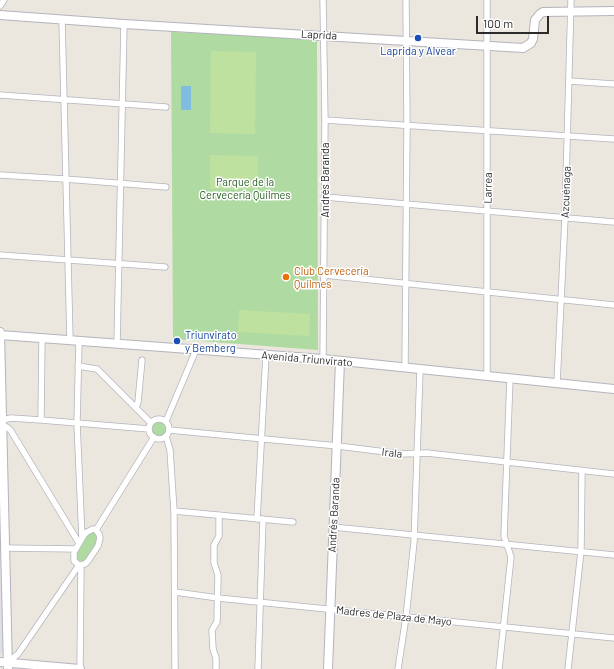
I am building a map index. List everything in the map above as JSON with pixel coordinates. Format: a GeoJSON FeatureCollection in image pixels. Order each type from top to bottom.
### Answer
{"type":"FeatureCollection","features":[{"type":"Feature","properties":{"kind":"street"},"geometry":{"type":"LineString","coordinates":[[0,6],[4,0]]}},
{"type":"Feature","properties":{"kind":"street","name":"Andrés Baranda"},"geometry":{"type":"LineString","coordinates":[[323,0],[325,120],[323,359]]}},
{"type":"Feature","properties":{"kind":"street"},"geometry":{"type":"LineString","coordinates":[[404,368],[407,125],[406,0]]}},
{"type":"Feature","properties":{"kind":"street","name":"Larrea"},"geometry":{"type":"LineString","coordinates":[[487,0],[487,376]]}},
{"type":"Feature","properties":{"kind":"street","name":"Azcuénaga"},"geometry":{"type":"LineString","coordinates":[[557,383],[565,218],[572,12],[571,0]]}},
{"type":"Feature","properties":{"kind":"street","name":"Laprida"},"geometry":{"type":"LineString","coordinates":[[0,15],[523,48],[531,43],[533,39],[535,20],[543,12],[614,11]]}},
{"type":"Feature","properties":{"kind":"street"},"geometry":{"type":"LineString","coordinates":[[62,20],[70,340]]}},
{"type":"Feature","properties":{"kind":"street"},"geometry":{"type":"LineString","coordinates":[[117,344],[124,24]]}},
{"type":"Feature","properties":{"kind":"street"},"geometry":{"type":"LineString","coordinates":[[569,81],[614,84]]}},
{"type":"Feature","properties":{"kind":"street"},"geometry":{"type":"LineString","coordinates":[[0,95],[64,101],[166,107]]}},
{"type":"Feature","properties":{"kind":"street"},"geometry":{"type":"LineString","coordinates":[[325,120],[614,139]]}},
{"type":"Feature","properties":{"kind":"street"},"geometry":{"type":"LineString","coordinates":[[0,175],[166,187]]}},
{"type":"Feature","properties":{"kind":"street"},"geometry":{"type":"LineString","coordinates":[[325,197],[614,222]]}},
{"type":"Feature","properties":{"kind":"street"},"geometry":{"type":"LineString","coordinates":[[0,255],[165,267]]}},
{"type":"Feature","properties":{"kind":"street"},"geometry":{"type":"LineString","coordinates":[[324,275],[614,305]]}},
{"type":"Feature","properties":{"kind":"street"},"geometry":{"type":"LineString","coordinates":[[0,334],[5,548],[5,664]]}},
{"type":"Feature","properties":{"kind":"street","name":"Avenida Triunvirato"},"geometry":{"type":"LineString","coordinates":[[0,334],[42,339],[323,359],[614,389]]}},
{"type":"Feature","properties":{"kind":"street"},"geometry":{"type":"LineString","coordinates":[[40,420],[42,339]]}},
{"type":"Feature","properties":{"kind":"street"},"geometry":{"type":"LineString","coordinates":[[78,341],[76,423],[81,540]]}},
{"type":"Feature","properties":{"kind":"street"},"geometry":{"type":"LineString","coordinates":[[166,421],[157,419],[152,423],[150,429],[154,437],[160,439],[166,436],[169,430],[166,421],[196,350]]}},
{"type":"Feature","properties":{"kind":"street"},"geometry":{"type":"LineString","coordinates":[[258,669],[260,519],[266,355]]}},
{"type":"Feature","properties":{"kind":"street"},"geometry":{"type":"LineString","coordinates":[[136,407],[138,402],[142,360]]}},
{"type":"Feature","properties":{"kind":"street","name":"Andrés Baranda"},"geometry":{"type":"LineString","coordinates":[[328,669],[333,527],[338,446],[340,361]]}},
{"type":"Feature","properties":{"kind":"street"},"geometry":{"type":"LineString","coordinates":[[78,366],[97,369],[152,423]]}},
{"type":"Feature","properties":{"kind":"street"},"geometry":{"type":"LineString","coordinates":[[398,669],[406,617],[414,535],[420,370]]}},
{"type":"Feature","properties":{"kind":"street"},"geometry":{"type":"LineString","coordinates":[[499,669],[511,557],[504,536],[510,378]]}},
{"type":"Feature","properties":{"kind":"street"},"geometry":{"type":"LineString","coordinates":[[2,424],[10,418],[150,429]]}},
{"type":"Feature","properties":{"kind":"street"},"geometry":{"type":"LineString","coordinates":[[2,424],[11,431],[81,540]]}},
{"type":"Feature","properties":{"kind":"street","name":"Irala"},"geometry":{"type":"LineString","coordinates":[[169,430],[338,446],[402,454],[427,453],[614,474]]}},
{"type":"Feature","properties":{"kind":"street"},"geometry":{"type":"LineString","coordinates":[[166,436],[170,450],[174,511],[175,669]]}},
{"type":"Feature","properties":{"kind":"street"},"geometry":{"type":"LineString","coordinates":[[96,530],[154,437]]}},
{"type":"Feature","properties":{"kind":"street"},"geometry":{"type":"LineString","coordinates":[[568,669],[581,552],[582,471]]}},
{"type":"Feature","properties":{"kind":"street"},"geometry":{"type":"LineString","coordinates":[[174,511],[293,522]]}},
{"type":"Feature","properties":{"kind":"street"},"geometry":{"type":"LineString","coordinates":[[216,669],[212,630],[216,622],[218,598],[218,575],[214,563],[214,545],[219,536],[219,515]]}},
{"type":"Feature","properties":{"kind":"street"},"geometry":{"type":"LineString","coordinates":[[333,527],[614,555]]}},
{"type":"Feature","properties":{"kind":"street"},"geometry":{"type":"LineString","coordinates":[[80,565],[76,563],[74,558],[76,549],[87,532],[94,529],[96,530]]}},
{"type":"Feature","properties":{"kind":"street"},"geometry":{"type":"LineString","coordinates":[[5,664],[18,654],[80,565],[91,558],[98,546],[100,538],[96,530]]}},
{"type":"Feature","properties":{"kind":"street"},"geometry":{"type":"LineString","coordinates":[[5,548],[76,549]]}},
{"type":"Feature","properties":{"kind":"street"},"geometry":{"type":"LineString","coordinates":[[5,664],[80,669],[80,565]]}},
{"type":"Feature","properties":{"kind":"street","name":"Madres de Plaza de Mayo"},"geometry":{"type":"LineString","coordinates":[[175,592],[218,598],[614,638]]}},
{"type":"Feature","properties":{"kind":"shaded area"},"geometry":{"type":"Polygon","coordinates":[[[0,438],[4,653],[0,655],[0,438]]]}},
{"type":"Feature","properties":{"kind":"green space","name":"Parque de la Cervecería Quilmes"},"geometry":{"type":"Polygon","coordinates":[[[171,32],[317,38],[318,350],[173,339],[171,32]]]}},
{"type":"Feature","properties":{"kind":"green space"},"geometry":{"type":"Polygon","coordinates":[[[211,51],[256,52],[255,134],[210,133],[211,51]]]}},
{"type":"Feature","properties":{"kind":"green space"},"geometry":{"type":"Polygon","coordinates":[[[210,155],[258,156],[258,189],[210,189],[210,155]]]}},
{"type":"Feature","properties":{"kind":"green space"},"geometry":{"type":"Polygon","coordinates":[[[239,310],[310,314],[309,336],[238,332],[239,310]]]}},
{"type":"Feature","properties":{"kind":"green space"},"geometry":{"type":"Polygon","coordinates":[[[160,421],[166,423],[168,429],[166,435],[160,437],[154,435],[152,429],[154,423],[160,421]]]}},
{"type":"Feature","properties":{"kind":"green space"},"geometry":{"type":"Polygon","coordinates":[[[96,531],[98,538],[96,545],[89,557],[82,563],[78,562],[76,553],[88,533],[96,531]]]}},
{"type":"Feature","properties":{"kind":"water"},"geometry":{"type":"Polygon","coordinates":[[[181,86],[191,86],[191,110],[181,110],[181,86]]]}},
{"type":"Feature","properties":{"kind":"place","name":"Laprida y Alvear"},"geometry":{"type":"Point","coordinates":[418,38]}},
{"type":"Feature","properties":{"kind":"place","name":"Club Cervecería Quilmes"},"geometry":{"type":"Point","coordinates":[286,277]}},
{"type":"Feature","properties":{"kind":"place","name":"Triunvirato y Bemberg"},"geometry":{"type":"Point","coordinates":[177,341]}}]}
